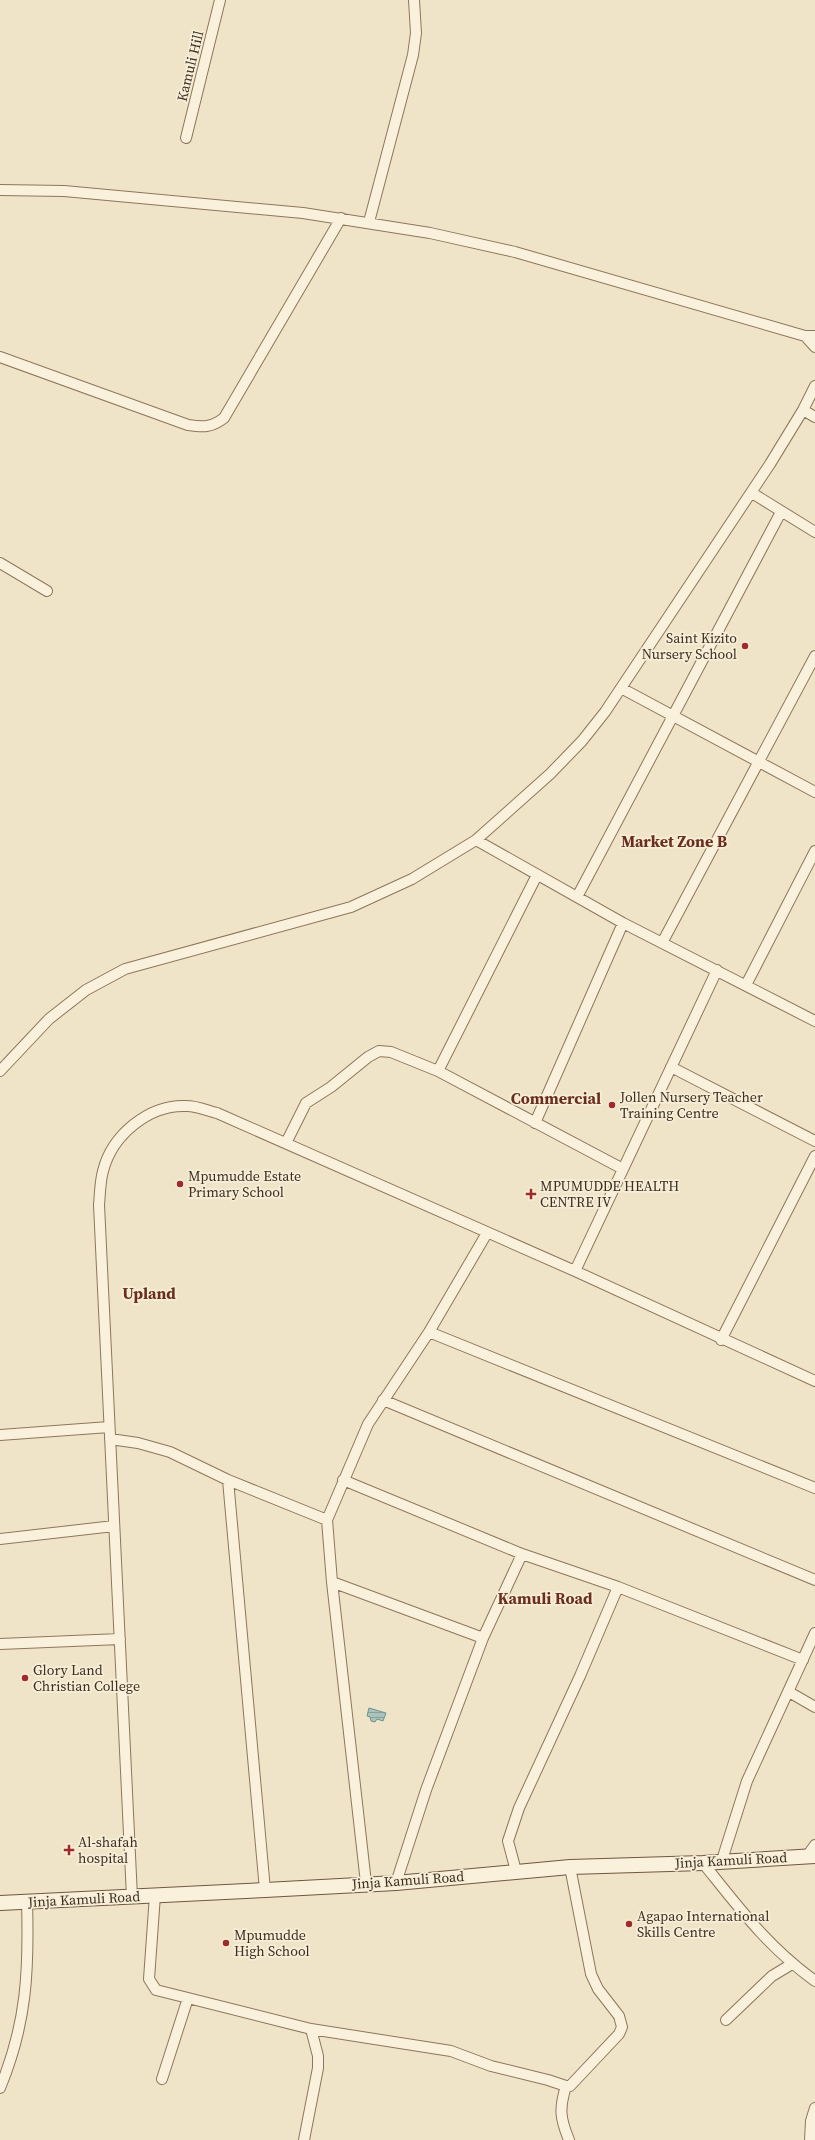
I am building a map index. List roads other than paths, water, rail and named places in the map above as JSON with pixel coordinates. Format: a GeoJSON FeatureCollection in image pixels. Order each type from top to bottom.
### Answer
{"type":"FeatureCollection","features":[{"type":"Feature","properties":{"kind":"main road","name":"Jinja Kamuli Road"},"geometry":{"type":"LineString","coordinates":[[0,1902],[132,1897],[366,1883],[396,1883],[516,1871],[570,1867],[703,1863],[812,1852]]}},
{"type":"Feature","properties":{"kind":"street","name":"Kamuli Hill"},"geometry":{"type":"LineString","coordinates":[[186,138],[220,0]]}},
{"type":"Feature","properties":{"kind":"street"},"geometry":{"type":"LineString","coordinates":[[369,222],[413,55],[416,33],[414,0]]}},
{"type":"Feature","properties":{"kind":"street"},"geometry":{"type":"LineString","coordinates":[[0,190],[64,191],[132,197],[341,218],[430,233],[515,252],[810,336],[815,346]]}},
{"type":"Feature","properties":{"kind":"street"},"geometry":{"type":"LineString","coordinates":[[0,358],[188,425],[203,428],[214,426],[224,418],[341,218]]}},
{"type":"Feature","properties":{"kind":"street"},"geometry":{"type":"LineString","coordinates":[[0,1071],[49,1019],[86,990],[125,969],[351,907],[412,879],[476,840],[550,774],[582,741],[621,688],[752,493],[803,410],[815,386]]}},
{"type":"Feature","properties":{"kind":"street"},"geometry":{"type":"LineString","coordinates":[[803,410],[815,417]]}},
{"type":"Feature","properties":{"kind":"street"},"geometry":{"type":"LineString","coordinates":[[752,493],[815,532]]}},
{"type":"Feature","properties":{"kind":"street"},"geometry":{"type":"LineString","coordinates":[[577,897],[781,512]]}},
{"type":"Feature","properties":{"kind":"street"},"geometry":{"type":"LineString","coordinates":[[0,563],[47,591]]}},
{"type":"Feature","properties":{"kind":"street"},"geometry":{"type":"LineString","coordinates":[[662,943],[760,762],[815,656]]}},
{"type":"Feature","properties":{"kind":"street"},"geometry":{"type":"LineString","coordinates":[[621,688],[815,792]]}},
{"type":"Feature","properties":{"kind":"street"},"geometry":{"type":"LineString","coordinates":[[476,840],[623,923],[815,1021]]}},
{"type":"Feature","properties":{"kind":"street"},"geometry":{"type":"LineString","coordinates":[[746,985],[815,851]]}},
{"type":"Feature","properties":{"kind":"street"},"geometry":{"type":"LineString","coordinates":[[438,1071],[537,875]]}},
{"type":"Feature","properties":{"kind":"street"},"geometry":{"type":"LineString","coordinates":[[535,1123],[623,923]]}},
{"type":"Feature","properties":{"kind":"street"},"geometry":{"type":"LineString","coordinates":[[575,1272],[716,970]]}},
{"type":"Feature","properties":{"kind":"street"},"geometry":{"type":"LineString","coordinates":[[286,1143],[306,1103],[331,1088],[368,1057],[379,1051],[391,1052],[438,1071],[623,1169]]}},
{"type":"Feature","properties":{"kind":"street"},"geometry":{"type":"LineString","coordinates":[[671,1068],[815,1141]]}},
{"type":"Feature","properties":{"kind":"street"},"geometry":{"type":"LineString","coordinates":[[132,1897],[99,1205],[103,1171],[115,1143],[135,1123],[159,1110],[187,1106],[217,1113],[575,1272],[721,1340],[815,1381]]}},
{"type":"Feature","properties":{"kind":"street"},"geometry":{"type":"LineString","coordinates":[[721,1340],[815,1156]]}},
{"type":"Feature","properties":{"kind":"street"},"geometry":{"type":"LineString","coordinates":[[366,1883],[332,1582],[327,1520],[368,1424],[429,1332],[487,1233]]}},
{"type":"Feature","properties":{"kind":"street"},"geometry":{"type":"LineString","coordinates":[[429,1332],[815,1488]]}},
{"type":"Feature","properties":{"kind":"street"},"geometry":{"type":"LineString","coordinates":[[383,1400],[815,1580]]}},
{"type":"Feature","properties":{"kind":"street"},"geometry":{"type":"LineString","coordinates":[[0,1431],[0,1435],[109,1427]]}},
{"type":"Feature","properties":{"kind":"street"},"geometry":{"type":"LineString","coordinates":[[110,1439],[154,1446],[228,1480],[327,1520]]}},
{"type":"Feature","properties":{"kind":"street"},"geometry":{"type":"LineString","coordinates":[[228,1480],[265,1890]]}},
{"type":"Feature","properties":{"kind":"street"},"geometry":{"type":"LineString","coordinates":[[343,1480],[522,1554],[618,1587],[803,1660]]}},
{"type":"Feature","properties":{"kind":"street"},"geometry":{"type":"LineString","coordinates":[[0,1539],[114,1526]]}},
{"type":"Feature","properties":{"kind":"street"},"geometry":{"type":"LineString","coordinates":[[396,1883],[426,1790],[483,1638],[522,1554]]}},
{"type":"Feature","properties":{"kind":"street"},"geometry":{"type":"LineString","coordinates":[[332,1582],[483,1638]]}},
{"type":"Feature","properties":{"kind":"street"},"geometry":{"type":"LineString","coordinates":[[516,1871],[508,1841],[518,1808],[580,1676],[618,1587]]}},
{"type":"Feature","properties":{"kind":"street"},"geometry":{"type":"LineString","coordinates":[[722,1860],[748,1781],[815,1633]]}},
{"type":"Feature","properties":{"kind":"street"},"geometry":{"type":"LineString","coordinates":[[0,1644],[120,1639]]}},
{"type":"Feature","properties":{"kind":"street"},"geometry":{"type":"LineString","coordinates":[[789,1692],[815,1707]]}},
{"type":"Feature","properties":{"kind":"street"},"geometry":{"type":"LineString","coordinates":[[703,1863],[759,1933],[792,1964],[815,1981]]}},
{"type":"Feature","properties":{"kind":"street"},"geometry":{"type":"LineString","coordinates":[[155,1895],[149,1979],[152,1986],[156,1990],[312,2029],[451,2051],[491,2066],[566,2086],[574,2083],[619,2034],[622,2027],[618,2016],[598,1989],[591,1974],[570,1867]]}},
{"type":"Feature","properties":{"kind":"street"},"geometry":{"type":"LineString","coordinates":[[0,2088],[15,2046],[25,2005],[28,1951],[26,1901]]}},
{"type":"Feature","properties":{"kind":"street"},"geometry":{"type":"LineString","coordinates":[[726,2020],[772,1976],[792,1964]]}},
{"type":"Feature","properties":{"kind":"street"},"geometry":{"type":"LineString","coordinates":[[162,2079],[188,1998]]}},
{"type":"Feature","properties":{"kind":"street"},"geometry":{"type":"LineString","coordinates":[[304,2140],[318,2068],[318,2056],[312,2029]]}},
{"type":"Feature","properties":{"kind":"street"},"geometry":{"type":"LineString","coordinates":[[566,2086],[560,2106],[564,2129],[569,2140]]}},
{"type":"Feature","properties":{"kind":"street"},"geometry":{"type":"LineString","coordinates":[[810,2140],[811,2121],[815,2108]]}},
{"type":"Feature","properties":{"kind":"water"},"geometry":{"type":"Polygon","coordinates":[[[369,1708],[386,1713],[383,1721],[377,1719],[375,1722],[371,1721],[370,1717],[367,1716],[369,1708]]]}},
{"type":"Feature","properties":{"kind":"place","name":"Saint Kizito Nursery School"},"geometry":{"type":"Point","coordinates":[745,646]}},
{"type":"Feature","properties":{"kind":"place","name":"Jollen Nursery Teacher Training Centre"},"geometry":{"type":"Point","coordinates":[612,1105]}},
{"type":"Feature","properties":{"kind":"place","name":"Mpumudde Estate Primary School"},"geometry":{"type":"Point","coordinates":[180,1184]}},
{"type":"Feature","properties":{"kind":"place","name":"MPUMUDDE HEALTH CENTRE IV"},"geometry":{"type":"Point","coordinates":[531,1194]}},
{"type":"Feature","properties":{"kind":"place","name":"Glory Land Christian College"},"geometry":{"type":"Point","coordinates":[25,1678]}},
{"type":"Feature","properties":{"kind":"place","name":"Al-shafah hospital"},"geometry":{"type":"Point","coordinates":[69,1850]}},
{"type":"Feature","properties":{"kind":"place","name":"Agapao International Skills Centre"},"geometry":{"type":"Point","coordinates":[629,1924]}},
{"type":"Feature","properties":{"kind":"place","name":"Mpumudde High School"},"geometry":{"type":"Point","coordinates":[226,1943]}},
{"type":"Feature","properties":{"kind":"district","name":"Market Zone B"},"geometry":{"type":"Point","coordinates":[674,841]}},
{"type":"Feature","properties":{"kind":"district","name":"Commercial"},"geometry":{"type":"Point","coordinates":[556,1098]}},
{"type":"Feature","properties":{"kind":"district","name":"Upland"},"geometry":{"type":"Point","coordinates":[149,1293]}},
{"type":"Feature","properties":{"kind":"district","name":"Kamuli Road"},"geometry":{"type":"Point","coordinates":[545,1598]}}]}
